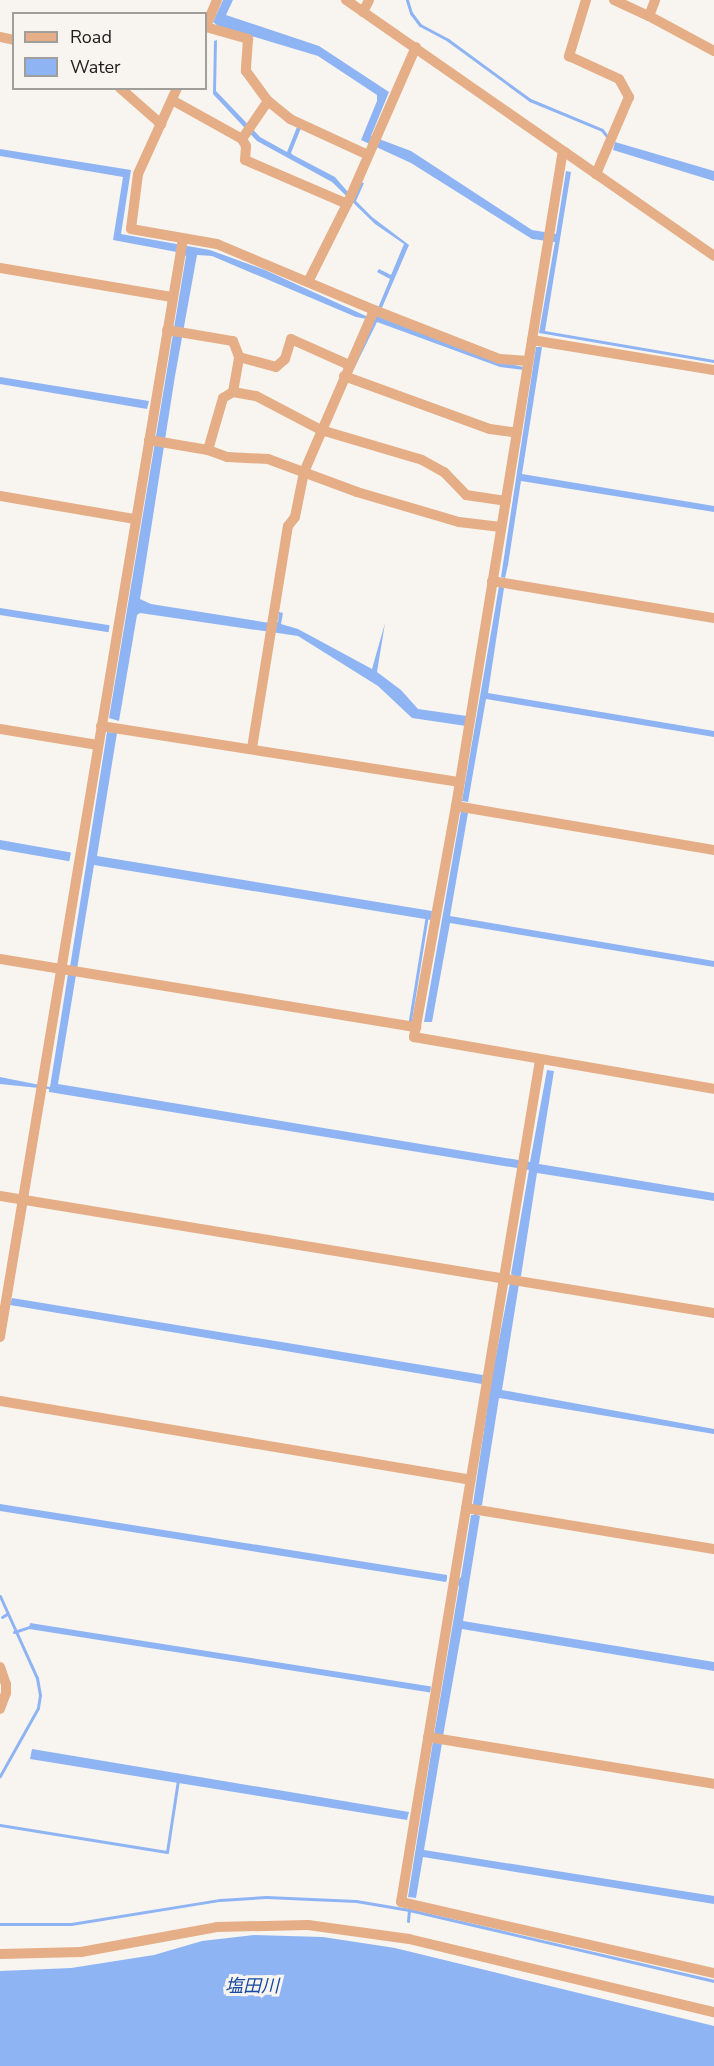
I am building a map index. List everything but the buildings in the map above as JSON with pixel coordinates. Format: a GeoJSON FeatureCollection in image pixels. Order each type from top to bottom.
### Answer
{"type":"FeatureCollection","features":[{"type":"Feature","properties":{"kind":"street"},"geometry":{"type":"LineString","coordinates":[[207,25],[217,0]]}},
{"type":"Feature","properties":{"kind":"street"},"geometry":{"type":"LineString","coordinates":[[346,0],[416,46],[714,256]]}},
{"type":"Feature","properties":{"kind":"street"},"geometry":{"type":"LineString","coordinates":[[363,12],[369,0]]}},
{"type":"Feature","properties":{"kind":"street"},"geometry":{"type":"LineString","coordinates":[[586,0],[569,56],[619,79],[629,97],[596,174]]}},
{"type":"Feature","properties":{"kind":"street"},"geometry":{"type":"LineString","coordinates":[[614,0],[714,51]]}},
{"type":"Feature","properties":{"kind":"street"},"geometry":{"type":"LineString","coordinates":[[649,16],[655,0]]}},
{"type":"Feature","properties":{"kind":"street"},"geometry":{"type":"LineString","coordinates":[[207,27],[248,39],[246,71],[268,101],[290,119],[372,146]]}},
{"type":"Feature","properties":{"kind":"street"},"geometry":{"type":"LineString","coordinates":[[308,282],[349,199],[416,46]]}},
{"type":"Feature","properties":{"kind":"street"},"geometry":{"type":"LineString","coordinates":[[122,90],[161,124]]}},
{"type":"Feature","properties":{"kind":"street"},"geometry":{"type":"LineString","coordinates":[[176,90],[138,174],[131,229],[182,241],[217,244],[308,282],[371,315],[500,359],[528,362]]}},
{"type":"Feature","properties":{"kind":"street"},"geometry":{"type":"LineString","coordinates":[[172,100],[247,132]]}},
{"type":"Feature","properties":{"kind":"street"},"geometry":{"type":"LineString","coordinates":[[268,101],[247,132],[245,160],[349,199]]}},
{"type":"Feature","properties":{"kind":"street"},"geometry":{"type":"LineString","coordinates":[[565,152],[562,156],[456,807],[414,1037],[714,1089]]}},
{"type":"Feature","properties":{"kind":"street"},"geometry":{"type":"LineString","coordinates":[[0,1337],[42,1087],[69,970],[80,858],[98,745],[109,727],[117,631],[135,519],[152,440],[154,406],[182,241]]}},
{"type":"Feature","properties":{"kind":"street"},"geometry":{"type":"LineString","coordinates":[[0,268],[172,297]]}},
{"type":"Feature","properties":{"kind":"street"},"geometry":{"type":"LineString","coordinates":[[252,748],[288,526],[295,517],[304,472],[371,315]]}},
{"type":"Feature","properties":{"kind":"street"},"geometry":{"type":"LineString","coordinates":[[167,330],[233,341],[239,357],[233,392]]}},
{"type":"Feature","properties":{"kind":"street"},"geometry":{"type":"LineString","coordinates":[[239,357],[276,367],[285,360],[291,339],[347,371],[490,429],[517,433]]}},
{"type":"Feature","properties":{"kind":"street"},"geometry":{"type":"LineString","coordinates":[[532,340],[714,370]]}},
{"type":"Feature","properties":{"kind":"street"},"geometry":{"type":"LineString","coordinates":[[208,450],[223,398],[233,392],[256,396],[321,430],[422,460],[444,472],[466,495],[506,501]]}},
{"type":"Feature","properties":{"kind":"street"},"geometry":{"type":"LineString","coordinates":[[152,440],[208,450],[227,457],[268,459],[357,492],[459,522],[501,527]]}},
{"type":"Feature","properties":{"kind":"street"},"geometry":{"type":"LineString","coordinates":[[0,496],[135,519]]}},
{"type":"Feature","properties":{"kind":"street"},"geometry":{"type":"LineString","coordinates":[[492,581],[714,618]]}},
{"type":"Feature","properties":{"kind":"street"},"geometry":{"type":"LineString","coordinates":[[109,727],[460,782]]}},
{"type":"Feature","properties":{"kind":"street"},"geometry":{"type":"LineString","coordinates":[[0,729],[98,745]]}},
{"type":"Feature","properties":{"kind":"street"},"geometry":{"type":"LineString","coordinates":[[456,807],[714,850]]}},
{"type":"Feature","properties":{"kind":"street"},"geometry":{"type":"LineString","coordinates":[[0,959],[416,1027]]}},
{"type":"Feature","properties":{"kind":"street"},"geometry":{"type":"LineString","coordinates":[[540,1060],[522,1170],[511,1279],[487,1380],[470,1479],[473,1509],[454,1580],[436,1693],[435,1738],[415,1817],[401,1902],[714,1973]]}},
{"type":"Feature","properties":{"kind":"street"},"geometry":{"type":"LineString","coordinates":[[0,1196],[714,1313]]}},
{"type":"Feature","properties":{"kind":"street"},"geometry":{"type":"LineString","coordinates":[[0,1401],[470,1479]]}},
{"type":"Feature","properties":{"kind":"street"},"geometry":{"type":"LineString","coordinates":[[473,1509],[714,1549]]}},
{"type":"Feature","properties":{"kind":"street"},"geometry":{"type":"LineString","coordinates":[[0,1667],[6,1684],[6,1693],[0,1709]]}},
{"type":"Feature","properties":{"kind":"street"},"geometry":{"type":"LineString","coordinates":[[435,1738],[714,1784]]}},
{"type":"Feature","properties":{"kind":"street"},"geometry":{"type":"LineString","coordinates":[[0,1954],[81,1952],[217,1927],[308,1925],[409,1939],[714,2012]]}},
{"type":"Feature","properties":{"kind":"water"},"geometry":{"type":"Polygon","coordinates":[[[223,0],[233,0],[226,15],[319,46],[389,92],[371,136],[411,151],[532,230],[556,234],[566,171],[571,172],[545,331],[714,360],[714,363],[539,333],[555,242],[532,239],[411,163],[361,140],[377,101],[377,95],[318,56],[218,26],[213,22],[223,0]]]}},
{"type":"Feature","properties":{"kind":"water"},"geometry":{"type":"Polygon","coordinates":[[[217,40],[216,91],[260,137],[287,152],[297,127],[301,128],[291,153],[335,177],[353,198],[360,182],[364,183],[356,201],[372,217],[409,245],[381,310],[378,308],[390,279],[377,272],[379,269],[391,275],[404,244],[375,224],[332,182],[257,141],[213,94],[214,41],[217,40]]]}},
{"type":"Feature","properties":{"kind":"water"},"geometry":{"type":"Polygon","coordinates":[[[615,142],[714,171],[714,181],[613,150],[615,142]]]}},
{"type":"Feature","properties":{"kind":"water"},"geometry":{"type":"Polygon","coordinates":[[[0,149],[131,170],[121,234],[210,250],[265,270],[366,316],[376,316],[499,362],[524,367],[524,370],[500,367],[377,322],[351,375],[372,320],[356,317],[212,256],[197,255],[175,376],[140,599],[151,604],[270,623],[278,622],[279,612],[283,613],[281,624],[298,629],[372,669],[385,623],[377,672],[401,690],[418,709],[467,716],[466,726],[412,718],[378,686],[298,636],[140,613],[137,615],[119,721],[109,718],[186,256],[182,253],[113,240],[123,177],[0,156],[0,149]]]}},
{"type":"Feature","properties":{"kind":"water"},"geometry":{"type":"Polygon","coordinates":[[[536,347],[542,347],[522,474],[714,506],[714,512],[521,481],[508,565],[505,578],[501,577],[536,347]]]}},
{"type":"Feature","properties":{"kind":"water"},"geometry":{"type":"Polygon","coordinates":[[[0,377],[149,401],[147,409],[0,384],[0,377]]]}},
{"type":"Feature","properties":{"kind":"water"},"geometry":{"type":"Polygon","coordinates":[[[499,586],[504,588],[488,693],[714,731],[714,737],[486,699],[468,802],[462,801],[499,586]]]}},
{"type":"Feature","properties":{"kind":"water"},"geometry":{"type":"Polygon","coordinates":[[[0,608],[110,625],[109,632],[0,615],[0,608]]]}},
{"type":"Feature","properties":{"kind":"water"},"geometry":{"type":"Polygon","coordinates":[[[107,732],[117,733],[97,856],[432,911],[431,920],[94,865],[77,969],[70,967],[107,732]]]}},
{"type":"Feature","properties":{"kind":"water"},"geometry":{"type":"Polygon","coordinates":[[[461,811],[468,813],[450,916],[714,961],[714,967],[450,923],[432,1022],[424,1022],[461,811]]]}},
{"type":"Feature","properties":{"kind":"water"},"geometry":{"type":"Polygon","coordinates":[[[0,840],[71,853],[69,861],[0,849],[0,840]]]}},
{"type":"Feature","properties":{"kind":"water"},"geometry":{"type":"Polygon","coordinates":[[[68,974],[76,975],[58,1084],[530,1162],[547,1070],[554,1071],[539,1164],[714,1193],[714,1201],[537,1173],[521,1276],[518,1276],[517,1283],[519,1284],[502,1390],[714,1429],[714,1434],[499,1398],[482,1505],[479,1506],[477,1515],[480,1516],[463,1621],[714,1662],[714,1671],[462,1629],[443,1736],[434,1735],[459,1587],[457,1581],[461,1577],[471,1515],[474,1515],[473,1504],[492,1376],[510,1283],[512,1283],[513,1275],[511,1274],[529,1170],[49,1092],[49,1089],[0,1084],[0,1077],[50,1087],[68,974]]]}},
{"type":"Feature","properties":{"kind":"water"},"geometry":{"type":"Polygon","coordinates":[[[12,1298],[483,1375],[482,1384],[10,1305],[12,1298]]]}},
{"type":"Feature","properties":{"kind":"water"},"geometry":{"type":"Polygon","coordinates":[[[0,1504],[447,1575],[447,1579],[446,1582],[0,1511],[0,1504]]]}},
{"type":"Feature","properties":{"kind":"water"},"geometry":{"type":"Polygon","coordinates":[[[30,1623],[431,1687],[430,1692],[29,1629],[30,1623]]]}},
{"type":"Feature","properties":{"kind":"water"},"geometry":{"type":"Polygon","coordinates":[[[433,1741],[442,1743],[424,1850],[714,1896],[714,1904],[423,1857],[416,1898],[408,1897],[433,1741]]]}},
{"type":"Feature","properties":{"kind":"water"},"geometry":{"type":"Polygon","coordinates":[[[32,1749],[409,1812],[407,1820],[30,1759],[32,1749]]]}},
{"type":"Feature","properties":{"kind":"water","name":"塩田川"},"geometry":{"type":"Polygon","coordinates":[[[254,1935],[323,1937],[395,1948],[714,2026],[714,2066],[0,2066],[0,1971],[71,1968],[154,1955],[202,1941],[254,1935]]]}},
{"type":"Feature","properties":{"kind":"waterway"},"geometry":{"type":"LineString","coordinates":[[407,0],[411,13],[420,25],[448,40],[530,100],[602,130],[609,139]]}},
{"type":"Feature","properties":{"kind":"waterway"},"geometry":{"type":"LineString","coordinates":[[410,1020],[427,915]]}},
{"type":"Feature","properties":{"kind":"waterway"},"geometry":{"type":"LineString","coordinates":[[0,1596],[37,1678],[40,1695],[38,1708],[0,1776]]}},
{"type":"Feature","properties":{"kind":"waterway"},"geometry":{"type":"LineString","coordinates":[[2,1617],[7,1614]]}},
{"type":"Feature","properties":{"kind":"waterway"},"geometry":{"type":"LineString","coordinates":[[14,1632],[32,1626]]}},
{"type":"Feature","properties":{"kind":"waterway"},"geometry":{"type":"LineString","coordinates":[[0,1825],[167,1852],[178,1780]]}},
{"type":"Feature","properties":{"kind":"waterway"},"geometry":{"type":"LineString","coordinates":[[0,1924],[71,1924],[220,1900],[266,1897],[356,1901],[409,1910],[714,1981]]}},
{"type":"Feature","properties":{"kind":"waterway"},"geometry":{"type":"LineString","coordinates":[[408,1921],[409,1910]]}}]}
